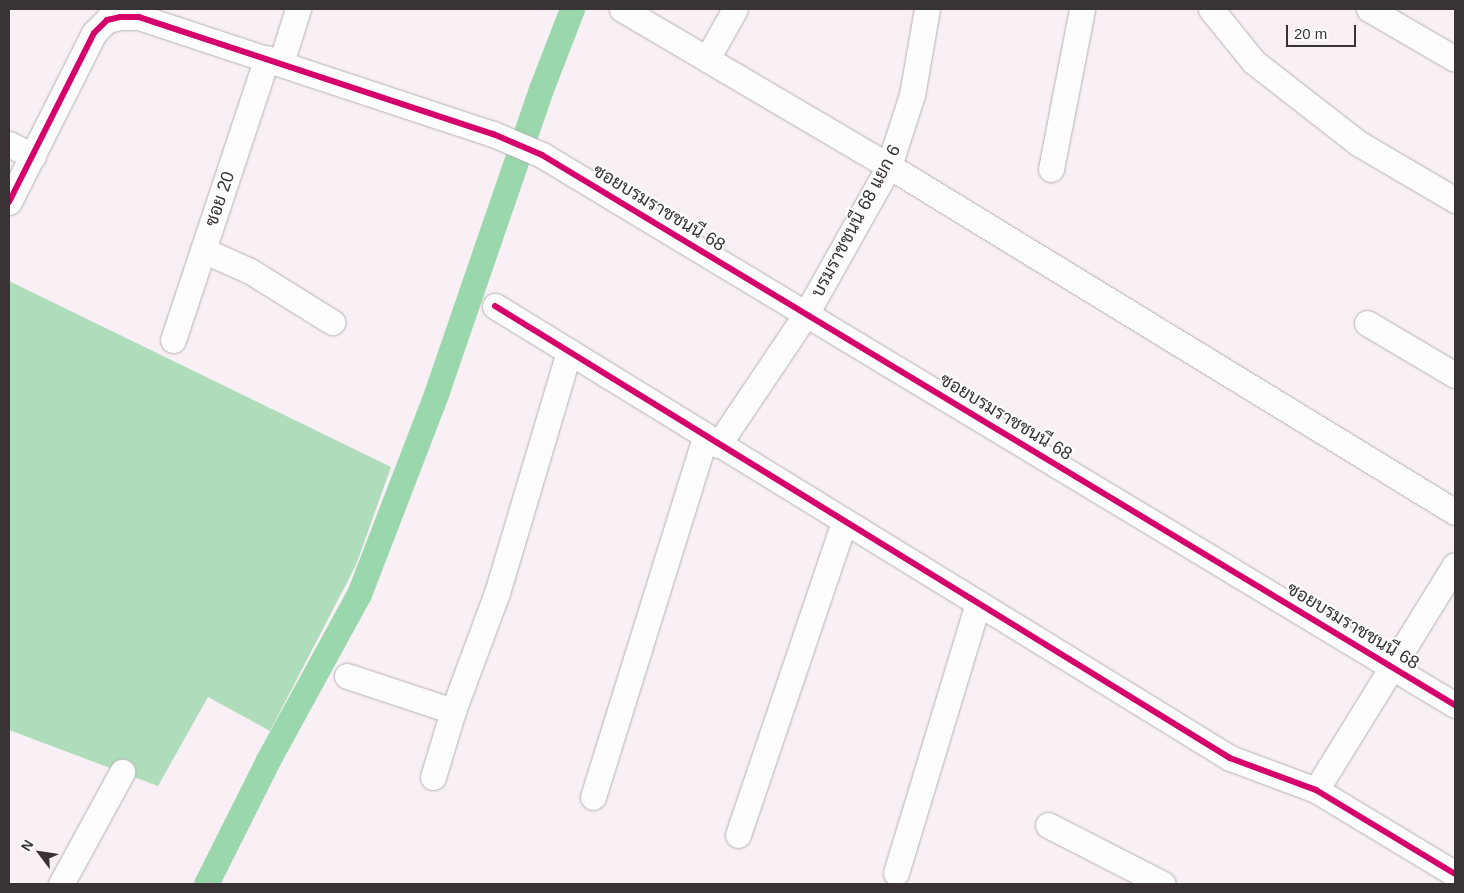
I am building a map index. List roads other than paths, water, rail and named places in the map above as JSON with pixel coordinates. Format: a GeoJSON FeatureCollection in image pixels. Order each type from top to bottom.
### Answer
{"type":"FeatureCollection","features":[{"type":"Feature","properties":{"kind":"street","name":"ซอย 20"},"geometry":{"type":"LineString","coordinates":[[173,340],[203,250],[274,60],[298,9]]}},
{"type":"Feature","properties":{"kind":"street"},"geometry":{"type":"LineString","coordinates":[[622,9],[889,166],[1455,512]]}},
{"type":"Feature","properties":{"kind":"street"},"geometry":{"type":"LineString","coordinates":[[707,59],[734,9]]}},
{"type":"Feature","properties":{"kind":"street","name":"บรมราชชนนี 68 แยก 6"},"geometry":{"type":"LineString","coordinates":[[593,797],[711,441],[806,314],[889,166],[912,95],[927,9]]}},
{"type":"Feature","properties":{"kind":"street"},"geometry":{"type":"LineString","coordinates":[[1051,169],[1082,9]]}},
{"type":"Feature","properties":{"kind":"street"},"geometry":{"type":"LineString","coordinates":[[1211,9],[1254,62],[1358,143],[1455,200]]}},
{"type":"Feature","properties":{"kind":"street"},"geometry":{"type":"LineString","coordinates":[[1369,9],[1455,59]]}},
{"type":"Feature","properties":{"kind":"street","name":"ซอยบรมราชชนนี 68"},"geometry":{"type":"LineString","coordinates":[[141,13],[493,134],[542,155],[1455,705]]}},
{"type":"Feature","properties":{"kind":"street"},"geometry":{"type":"LineString","coordinates":[[9,202],[94,33],[106,20],[141,13]]}},
{"type":"Feature","properties":{"kind":"street"},"geometry":{"type":"LineString","coordinates":[[9,144],[33,156]]}},
{"type":"Feature","properties":{"kind":"street"},"geometry":{"type":"LineString","coordinates":[[203,250],[279,287],[332,322]]}},
{"type":"Feature","properties":{"kind":"street"},"geometry":{"type":"LineString","coordinates":[[495,306],[711,441],[1230,758],[1316,790],[1455,874]]}},
{"type":"Feature","properties":{"kind":"street"},"geometry":{"type":"LineString","coordinates":[[1367,323],[1455,376]]}},
{"type":"Feature","properties":{"kind":"street"},"geometry":{"type":"LineString","coordinates":[[433,777],[453,711],[497,593],[569,352]]}},
{"type":"Feature","properties":{"kind":"street"},"geometry":{"type":"LineString","coordinates":[[738,835],[844,521]]}},
{"type":"Feature","properties":{"kind":"street"},"geometry":{"type":"LineString","coordinates":[[1316,790],[1455,565]]}},
{"type":"Feature","properties":{"kind":"street"},"geometry":{"type":"LineString","coordinates":[[896,873],[978,603]]}},
{"type":"Feature","properties":{"kind":"street"},"geometry":{"type":"LineString","coordinates":[[347,676],[453,711]]}},
{"type":"Feature","properties":{"kind":"street"},"geometry":{"type":"LineString","coordinates":[[61,884],[122,772]]}},
{"type":"Feature","properties":{"kind":"street"},"geometry":{"type":"LineString","coordinates":[[1048,825],[1163,884]]}},
{"type":"Feature","properties":{"kind":"waterway"},"geometry":{"type":"LineString","coordinates":[[206,884],[268,760],[359,594],[436,394],[541,89],[572,9]]}}]}
